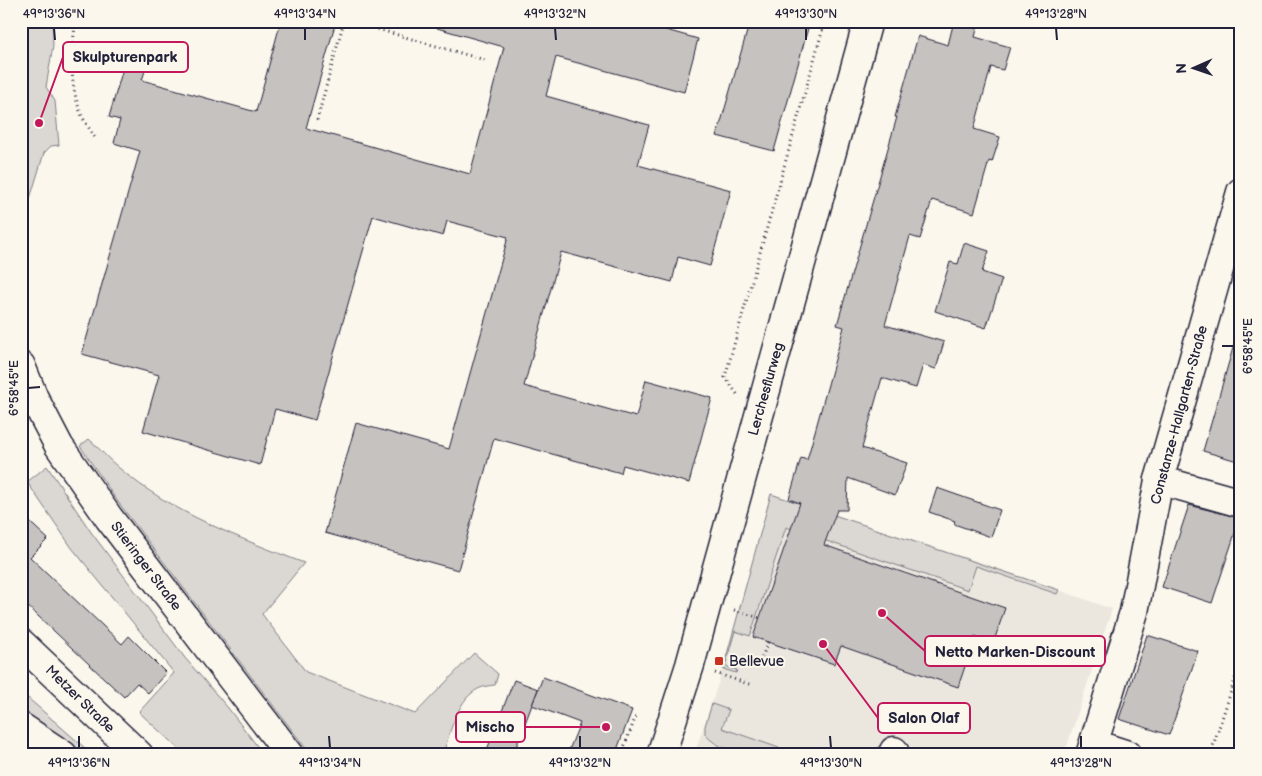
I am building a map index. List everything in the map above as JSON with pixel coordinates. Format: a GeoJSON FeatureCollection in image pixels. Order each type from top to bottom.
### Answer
{"type":"FeatureCollection","features":[{"type":"Feature","properties":{"kind":"street","name":"Lerchesflurweg"},"geometry":{"type":"LineString","coordinates":[[661,755],[690,665],[868,21]]}},
{"type":"Feature","properties":{"kind":"street","name":"Constanze-Hallgarten-Straße"},"geometry":{"type":"LineString","coordinates":[[1092,749],[1134,612],[1159,480],[1240,199]]}},
{"type":"Feature","properties":{"kind":"street","name":"Stieringer Straße"},"geometry":{"type":"LineString","coordinates":[[21,366],[34,398],[59,446],[86,486],[290,755]]}},
{"type":"Feature","properties":{"kind":"street"},"geometry":{"type":"LineString","coordinates":[[1159,480],[1241,503]]}},
{"type":"Feature","properties":{"kind":"street","name":"Metzer Straße"},"geometry":{"type":"LineString","coordinates":[[21,642],[139,755]]}},
{"type":"Feature","properties":{"kind":"street"},"geometry":{"type":"LineString","coordinates":[[21,727],[63,755]]}},
{"type":"Feature","properties":{"kind":"street"},"geometry":{"type":"LineString","coordinates":[[1092,749],[1128,755]]}},
{"type":"Feature","properties":{"kind":"path"},"geometry":{"type":"LineString","coordinates":[[76,21],[71,72],[73,86],[80,112],[95,138]]}},
{"type":"Feature","properties":{"kind":"path"},"geometry":{"type":"LineString","coordinates":[[317,120],[344,21]]}},
{"type":"Feature","properties":{"kind":"path"},"geometry":{"type":"LineString","coordinates":[[349,21],[485,60]]}},
{"type":"Feature","properties":{"kind":"path"},"geometry":{"type":"LineString","coordinates":[[758,420],[725,377],[825,21]]}},
{"type":"Feature","properties":{"kind":"path"},"geometry":{"type":"LineString","coordinates":[[1227,21],[1241,25]]}},
{"type":"Feature","properties":{"kind":"path"},"geometry":{"type":"LineString","coordinates":[[738,611],[760,618]]}},
{"type":"Feature","properties":{"kind":"path"},"geometry":{"type":"LineString","coordinates":[[762,657],[768,642]]}},
{"type":"Feature","properties":{"kind":"path"},"geometry":{"type":"LineString","coordinates":[[1210,755],[1241,661]]}},
{"type":"Feature","properties":{"kind":"path"},"geometry":{"type":"LineString","coordinates":[[721,675],[752,685]]}},
{"type":"Feature","properties":{"kind":"path"},"geometry":{"type":"LineString","coordinates":[[621,755],[636,716]]}},
{"type":"Feature","properties":{"kind":"path"},"geometry":{"type":"LineString","coordinates":[[630,731],[636,733]]}},
{"type":"Feature","properties":{"kind":"shaded area"},"geometry":{"type":"Polygon","coordinates":[[[21,21],[52,21],[53,46],[46,87],[55,101],[59,145],[51,146],[44,153],[21,228],[21,21]]]}},
{"type":"Feature","properties":{"kind":"shaded area"},"geometry":{"type":"Polygon","coordinates":[[[89,439],[119,468],[161,498],[231,534],[304,563],[262,614],[306,672],[415,714],[474,653],[498,674],[495,685],[480,688],[467,698],[454,721],[443,755],[311,755],[118,502],[80,446],[89,439]]]}},
{"type":"Feature","properties":{"kind":"shaded area"},"geometry":{"type":"Polygon","coordinates":[[[47,466],[91,532],[185,658],[228,708],[264,755],[185,755],[139,712],[174,673],[72,548],[27,482],[47,466]]]}},
{"type":"Feature","properties":{"kind":"shaded area"},"geometry":{"type":"Polygon","coordinates":[[[771,494],[989,565],[1112,609],[1064,755],[694,755],[719,681],[771,494]]]}},
{"type":"Feature","properties":{"kind":"shaded area"},"geometry":{"type":"Polygon","coordinates":[[[771,494],[1059,590],[1057,594],[976,566],[968,590],[786,527],[750,636],[735,631],[725,666],[737,670],[736,673],[723,669],[771,494]]]}},
{"type":"Feature","properties":{"kind":"shaded area"},"geometry":{"type":"Polygon","coordinates":[[[21,692],[93,755],[21,755],[21,692]]]}},
{"type":"Feature","properties":{"kind":"shaded area"},"geometry":{"type":"Polygon","coordinates":[[[712,704],[729,710],[722,728],[799,755],[749,754],[713,742],[705,734],[705,726],[712,704]]]}},
{"type":"Feature","properties":{"kind":"building"},"geometry":{"type":"Polygon","coordinates":[[[281,21],[336,21],[306,128],[470,174],[504,47],[437,28],[438,21],[634,21],[698,39],[684,92],[556,57],[546,96],[649,125],[638,165],[731,190],[710,266],[678,257],[672,282],[561,252],[524,386],[636,417],[646,380],[712,398],[689,483],[623,465],[621,473],[494,438],[458,570],[325,533],[356,423],[449,449],[508,237],[447,221],[443,236],[373,216],[315,420],[275,409],[260,465],[143,431],[159,375],[82,354],[140,151],[114,143],[120,120],[109,117],[124,65],[145,71],[142,80],[256,112],[281,21]]]}},
{"type":"Feature","properties":{"kind":"building"},"geometry":{"type":"Polygon","coordinates":[[[750,21],[810,21],[774,151],[717,136],[750,21]]]}},
{"type":"Feature","properties":{"kind":"building"},"geometry":{"type":"Polygon","coordinates":[[[954,21],[979,21],[975,37],[1010,47],[1003,70],[991,67],[974,129],[1000,137],[992,162],[989,161],[974,213],[932,200],[920,239],[910,236],[885,325],[944,342],[936,369],[923,365],[916,388],[882,378],[862,448],[907,463],[895,495],[848,478],[847,510],[837,510],[824,545],[1005,608],[993,644],[975,637],[958,687],[841,646],[834,664],[753,637],[800,503],[789,499],[801,458],[807,460],[844,327],[837,325],[897,117],[895,117],[918,36],[948,45],[954,21]]]}},
{"type":"Feature","properties":{"kind":"building"},"geometry":{"type":"Polygon","coordinates":[[[964,243],[989,251],[982,272],[1002,279],[986,328],[935,311],[950,262],[958,264],[964,243]]]}},
{"type":"Feature","properties":{"kind":"building"},"geometry":{"type":"Polygon","coordinates":[[[1235,341],[1241,341],[1241,462],[1203,451],[1235,341]]]}},
{"type":"Feature","properties":{"kind":"building"},"geometry":{"type":"Polygon","coordinates":[[[937,488],[1000,510],[991,537],[954,524],[955,521],[929,512],[937,488]]]}},
{"type":"Feature","properties":{"kind":"building"},"geometry":{"type":"Polygon","coordinates":[[[1189,505],[1240,518],[1212,603],[1162,587],[1189,505]]]}},
{"type":"Feature","properties":{"kind":"building"},"geometry":{"type":"Polygon","coordinates":[[[21,514],[48,539],[30,557],[122,644],[129,636],[166,673],[148,693],[137,683],[124,697],[21,600],[21,514]]]}},
{"type":"Feature","properties":{"kind":"building"},"geometry":{"type":"Polygon","coordinates":[[[1147,635],[1198,651],[1169,735],[1119,719],[1147,635]]]}},
{"type":"Feature","properties":{"kind":"building"},"geometry":{"type":"Polygon","coordinates":[[[543,677],[632,710],[615,755],[567,755],[580,723],[532,705],[543,677]]]}},
{"type":"Feature","properties":{"kind":"building"},"geometry":{"type":"Polygon","coordinates":[[[514,680],[538,689],[513,755],[485,755],[514,680]]]}},
{"type":"Feature","properties":{"kind":"place","name":"Skulpturenpark"},"geometry":{"type":"Point","coordinates":[39,123]}},
{"type":"Feature","properties":{"kind":"place","name":"Netto Marken-Discount"},"geometry":{"type":"Point","coordinates":[882,613]}},
{"type":"Feature","properties":{"kind":"place","name":"Salon Olaf"},"geometry":{"type":"Point","coordinates":[823,644]}},
{"type":"Feature","properties":{"kind":"place","name":"Bellevue"},"geometry":{"type":"Point","coordinates":[719,661]}},
{"type":"Feature","properties":{"kind":"place","name":"Mischo"},"geometry":{"type":"Point","coordinates":[606,727]}}]}
